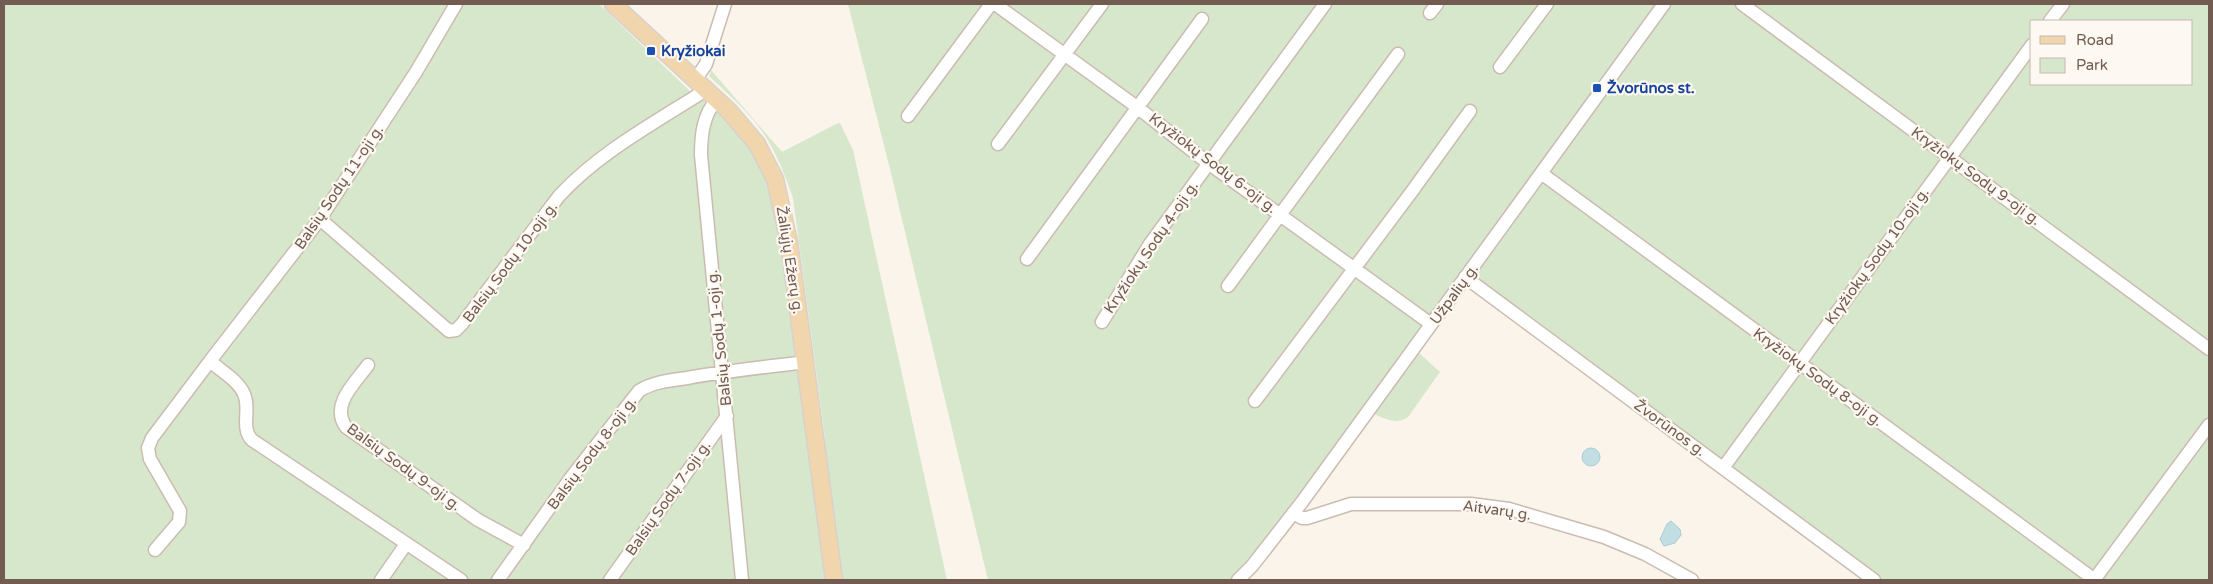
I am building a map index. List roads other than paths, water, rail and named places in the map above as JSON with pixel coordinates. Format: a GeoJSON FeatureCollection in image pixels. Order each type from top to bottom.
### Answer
{"type":"FeatureCollection","features":[{"type":"Feature","properties":{"kind":"main road","name":"Žaliųjų Ežerų g."},"geometry":{"type":"LineString","coordinates":[[613,4],[729,111],[757,144],[775,179],[789,242],[834,580]]}},
{"type":"Feature","properties":{"kind":"street","name":"Balsių Sodų 11-oji g."},"geometry":{"type":"LineString","coordinates":[[155,550],[179,522],[180,511],[150,459],[148,448],[152,438],[320,219],[416,72],[456,4]]}},
{"type":"Feature","properties":{"kind":"street"},"geometry":{"type":"LineString","coordinates":[[700,84],[725,4]]}},
{"type":"Feature","properties":{"kind":"street"},"geometry":{"type":"LineString","coordinates":[[908,116],[990,4]]}},
{"type":"Feature","properties":{"kind":"street","name":"Kryžiokų Sodų 6-oji g."},"geometry":{"type":"LineString","coordinates":[[995,4],[1064,56],[1137,107],[1208,163],[1282,214],[1431,324]]}},
{"type":"Feature","properties":{"kind":"street"},"geometry":{"type":"LineString","coordinates":[[998,144],[1102,4]]}},
{"type":"Feature","properties":{"kind":"street","name":"Kryžiokų Sodų 4-oji g."},"geometry":{"type":"LineString","coordinates":[[1102,322],[1150,244],[1325,4]]}},
{"type":"Feature","properties":{"kind":"street"},"geometry":{"type":"LineString","coordinates":[[1500,67],[1547,4]]}},
{"type":"Feature","properties":{"kind":"street","name":"Užpalių g."},"geometry":{"type":"LineString","coordinates":[[1238,580],[1252,566],[1293,514],[1664,4]]}},
{"type":"Feature","properties":{"kind":"street","name":"Kryžiokų Sodų 9-oji g."},"geometry":{"type":"LineString","coordinates":[[1742,4],[2209,349]]}},
{"type":"Feature","properties":{"kind":"street"},"geometry":{"type":"LineString","coordinates":[[2051,20],[2063,4]]}},
{"type":"Feature","properties":{"kind":"street"},"geometry":{"type":"LineString","coordinates":[[1027,259],[1202,19]]}},
{"type":"Feature","properties":{"kind":"street","name":"Kryžiokų Sodų 10-oji g."},"geometry":{"type":"LineString","coordinates":[[1723,468],[2030,48]]}},
{"type":"Feature","properties":{"kind":"street"},"geometry":{"type":"LineString","coordinates":[[1228,286],[1398,54]]}},
{"type":"Feature","properties":{"kind":"street","name":"Balsių Sodų 10-oji g."},"geometry":{"type":"LineString","coordinates":[[320,219],[449,330],[456,330],[559,196],[576,178],[608,152],[698,95],[700,84]]}},
{"type":"Feature","properties":{"kind":"street","name":"Balsių Sodų 1-oji g."},"geometry":{"type":"LineString","coordinates":[[717,100],[709,110],[702,129],[701,155],[742,580]]}},
{"type":"Feature","properties":{"kind":"street"},"geometry":{"type":"LineString","coordinates":[[1255,401],[1470,111]]}},
{"type":"Feature","properties":{"kind":"street","name":"Kryžiokų Sodų 8-oji g."},"geometry":{"type":"LineString","coordinates":[[1541,173],[2095,580]]}},
{"type":"Feature","properties":{"kind":"street","name":"Žvorūnos g."},"geometry":{"type":"LineString","coordinates":[[1466,277],[1874,580]]}},
{"type":"Feature","properties":{"kind":"street"},"geometry":{"type":"LineString","coordinates":[[210,361],[233,380],[245,395],[246,428],[248,436],[252,440],[461,580]]}},
{"type":"Feature","properties":{"kind":"street","name":"Balsių Sodų 8-oji g."},"geometry":{"type":"LineString","coordinates":[[498,580],[581,464],[639,391],[672,380],[723,371],[806,362]]}},
{"type":"Feature","properties":{"kind":"street","name":"Balsių Sodų 9-oji g."},"geometry":{"type":"LineString","coordinates":[[368,365],[340,405],[340,416],[346,427],[478,520],[524,545]]}},
{"type":"Feature","properties":{"kind":"street","name":"Balsių Sodų 7-oji g."},"geometry":{"type":"LineString","coordinates":[[610,580],[727,416]]}},
{"type":"Feature","properties":{"kind":"street"},"geometry":{"type":"LineString","coordinates":[[2095,580],[2209,425]]}},
{"type":"Feature","properties":{"kind":"street","name":"Aitvarų g."},"geometry":{"type":"LineString","coordinates":[[1293,514],[1307,518],[1351,504],[1471,504],[1508,509],[1604,537],[1645,554],[1692,580]]}},
{"type":"Feature","properties":{"kind":"street"},"geometry":{"type":"LineString","coordinates":[[381,580],[406,544]]}},
{"type":"Feature","properties":{"kind":"water"},"geometry":{"type":"Polygon","coordinates":[[[1591,448],[1597,451],[1600,457],[1597,463],[1591,466],[1585,463],[1582,457],[1585,451],[1591,448]]]}},
{"type":"Feature","properties":{"kind":"water"},"geometry":{"type":"Polygon","coordinates":[[[1671,521],[1680,529],[1681,535],[1675,543],[1664,546],[1660,539],[1667,524],[1671,521]]]}},
{"type":"Feature","properties":{"kind":"place","name":"Kryžiokai"},"geometry":{"type":"Point","coordinates":[651,51]}},
{"type":"Feature","properties":{"kind":"place","name":"Žvorūnos st."},"geometry":{"type":"Point","coordinates":[1597,88]}}]}
